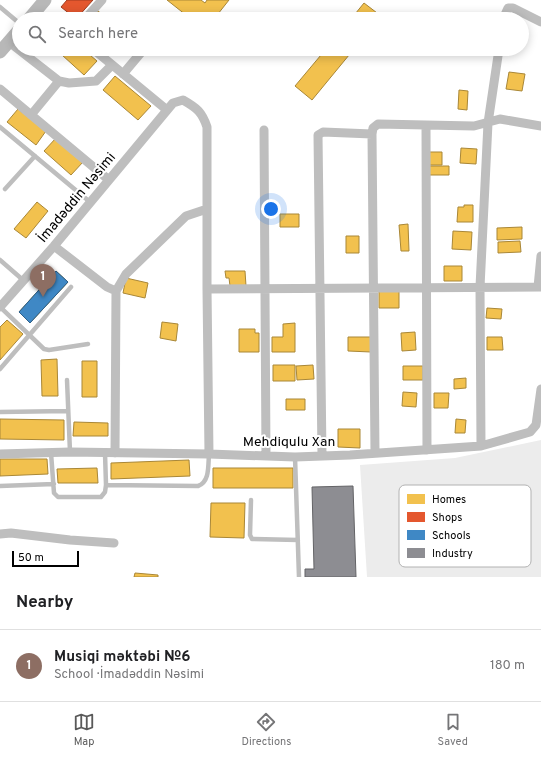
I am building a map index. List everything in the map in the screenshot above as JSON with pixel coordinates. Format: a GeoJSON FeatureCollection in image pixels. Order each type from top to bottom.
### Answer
{"type":"FeatureCollection","features":[{"type":"Feature","properties":{"kind":"main road"},"geometry":{"type":"LineString","coordinates":[[34,12],[45,0]]}},
{"type":"Feature","properties":{"kind":"main road"},"geometry":{"type":"LineString","coordinates":[[0,52],[12,38]]}},
{"type":"Feature","properties":{"kind":"street"},"geometry":{"type":"LineString","coordinates":[[91,12],[102,0]]}},
{"type":"Feature","properties":{"kind":"street"},"geometry":{"type":"LineString","coordinates":[[506,12],[508,8],[513,8],[521,12]]}},
{"type":"Feature","properties":{"kind":"street"},"geometry":{"type":"LineString","coordinates":[[529,16],[541,22]]}},
{"type":"Feature","properties":{"kind":"street"},"geometry":{"type":"LineString","coordinates":[[27,56],[59,81],[70,83],[96,81],[112,65]]}},
{"type":"Feature","properties":{"kind":"street"},"geometry":{"type":"LineString","coordinates":[[101,56],[123,74],[170,107],[183,100],[194,106],[203,115],[207,127],[206,289],[209,454]]}},
{"type":"Feature","properties":{"kind":"street"},"geometry":{"type":"LineString","coordinates":[[123,74],[138,56]]}},
{"type":"Feature","properties":{"kind":"street"},"geometry":{"type":"LineString","coordinates":[[481,446],[480,287],[488,122],[498,56]]}},
{"type":"Feature","properties":{"kind":"street"},"geometry":{"type":"LineString","coordinates":[[31,115],[59,81]]}},
{"type":"Feature","properties":{"kind":"street"},"geometry":{"type":"LineString","coordinates":[[0,89],[109,180]]}},
{"type":"Feature","properties":{"kind":"street","name":"İmadəddin Nəsimi"},"geometry":{"type":"LineString","coordinates":[[0,307],[54,246],[170,107]]}},
{"type":"Feature","properties":{"kind":"street"},"geometry":{"type":"LineString","coordinates":[[375,453],[373,128],[378,124],[474,126],[500,119],[541,126]]}},
{"type":"Feature","properties":{"kind":"street"},"geometry":{"type":"LineString","coordinates":[[426,125],[427,450]]}},
{"type":"Feature","properties":{"kind":"street"},"geometry":{"type":"LineString","coordinates":[[264,130],[266,456]]}},
{"type":"Feature","properties":{"kind":"street"},"geometry":{"type":"LineString","coordinates":[[322,456],[318,135],[323,132],[372,134]]}},
{"type":"Feature","properties":{"kind":"street"},"geometry":{"type":"LineString","coordinates":[[115,453],[116,291],[126,274],[186,216],[207,209]]}},
{"type":"Feature","properties":{"kind":"street"},"geometry":{"type":"LineString","coordinates":[[54,246],[107,287],[116,291]]}},
{"type":"Feature","properties":{"kind":"street"},"geometry":{"type":"LineString","coordinates":[[206,289],[540,287],[541,256]]}},
{"type":"Feature","properties":{"kind":"street","name":"Mehdiqulu Xan"},"geometry":{"type":"LineString","coordinates":[[0,454],[70,452],[295,457],[481,446],[530,432],[536,425],[541,389]]}},
{"type":"Feature","properties":{"kind":"street"},"geometry":{"type":"LineString","coordinates":[[0,534],[11,533],[70,540],[114,543]]}},
{"type":"Feature","properties":{"kind":"lane"},"geometry":{"type":"LineString","coordinates":[[0,7],[12,17]]}},
{"type":"Feature","properties":{"kind":"lane"},"geometry":{"type":"LineString","coordinates":[[0,127],[90,202]]}},
{"type":"Feature","properties":{"kind":"lane"},"geometry":{"type":"LineString","coordinates":[[5,189],[35,156]]}},
{"type":"Feature","properties":{"kind":"lane"},"geometry":{"type":"LineString","coordinates":[[0,260],[23,280]]}},
{"type":"Feature","properties":{"kind":"lane"},"geometry":{"type":"LineString","coordinates":[[0,370],[71,287]]}},
{"type":"Feature","properties":{"kind":"lane"},"geometry":{"type":"LineString","coordinates":[[0,307],[44,349],[49,350],[88,344]]}},
{"type":"Feature","properties":{"kind":"lane"},"geometry":{"type":"LineString","coordinates":[[67,380],[70,452]]}},
{"type":"Feature","properties":{"kind":"lane"},"geometry":{"type":"LineString","coordinates":[[0,412],[68,411]]}},
{"type":"Feature","properties":{"kind":"lane"},"geometry":{"type":"LineString","coordinates":[[51,453],[54,493],[58,497],[101,497],[105,492],[106,485],[105,453]]}},
{"type":"Feature","properties":{"kind":"lane"},"geometry":{"type":"LineString","coordinates":[[106,485],[198,486],[203,484],[206,479],[209,454]]}},
{"type":"Feature","properties":{"kind":"lane"},"geometry":{"type":"LineString","coordinates":[[295,457],[300,577]]}},
{"type":"Feature","properties":{"kind":"lane"},"geometry":{"type":"LineString","coordinates":[[0,486],[54,484]]}},
{"type":"Feature","properties":{"kind":"lane"},"geometry":{"type":"LineString","coordinates":[[251,500],[250,535],[252,539],[298,540]]}},
{"type":"Feature","properties":{"kind":"shaded area"},"geometry":{"type":"Polygon","coordinates":[[[541,440],[541,577],[367,577],[360,465],[455,458],[541,440]]]}},
{"type":"Feature","properties":{"kind":"building: Homes"},"geometry":{"type":"Polygon","coordinates":[[[167,0],[201,0],[205,3],[207,0],[229,0],[220,12],[182,12],[167,0]]]}},
{"type":"Feature","properties":{"kind":"building: Homes"},"geometry":{"type":"Polygon","coordinates":[[[364,3],[376,12],[357,12],[364,3]]]}},
{"type":"Feature","properties":{"kind":"building: Homes"},"geometry":{"type":"Polygon","coordinates":[[[63,56],[91,56],[97,61],[84,75],[63,56]]]}},
{"type":"Feature","properties":{"kind":"building: Homes"},"geometry":{"type":"Polygon","coordinates":[[[320,56],[348,56],[312,100],[295,86],[320,56]]]}},
{"type":"Feature","properties":{"kind":"building: Homes"},"geometry":{"type":"Polygon","coordinates":[[[509,72],[525,74],[522,91],[506,89],[509,72]]]}},
{"type":"Feature","properties":{"kind":"building: Homes"},"geometry":{"type":"Polygon","coordinates":[[[115,76],[151,106],[138,120],[103,90],[115,76]]]}},
{"type":"Feature","properties":{"kind":"building: Homes"},"geometry":{"type":"Polygon","coordinates":[[[459,90],[468,91],[467,110],[458,109],[459,90]]]}},
{"type":"Feature","properties":{"kind":"building: Homes"},"geometry":{"type":"Polygon","coordinates":[[[18,109],[46,131],[36,145],[7,122],[18,109]]]}},
{"type":"Feature","properties":{"kind":"building: Homes"},"geometry":{"type":"Polygon","coordinates":[[[56,138],[83,162],[71,175],[44,151],[56,138]]]}},
{"type":"Feature","properties":{"kind":"building: Homes"},"geometry":{"type":"Polygon","coordinates":[[[461,148],[477,149],[476,164],[460,163],[461,148]]]}},
{"type":"Feature","properties":{"kind":"building: Homes"},"geometry":{"type":"Polygon","coordinates":[[[428,152],[442,152],[442,165],[428,165],[428,152]]]}},
{"type":"Feature","properties":{"kind":"building: Homes"},"geometry":{"type":"Polygon","coordinates":[[[429,166],[449,166],[449,175],[429,175],[429,166]]]}},
{"type":"Feature","properties":{"kind":"building: Homes"},"geometry":{"type":"Polygon","coordinates":[[[37,202],[48,211],[26,238],[14,229],[37,202]]]}},
{"type":"Feature","properties":{"kind":"building: Homes"},"geometry":{"type":"Polygon","coordinates":[[[464,205],[473,205],[473,222],[457,222],[458,207],[464,207],[464,205]]]}},
{"type":"Feature","properties":{"kind":"building: Homes"},"geometry":{"type":"Polygon","coordinates":[[[280,214],[299,214],[299,227],[280,227],[280,214]]]}},
{"type":"Feature","properties":{"kind":"building: Homes"},"geometry":{"type":"Polygon","coordinates":[[[408,224],[409,251],[401,251],[399,225],[408,224]]]}},
{"type":"Feature","properties":{"kind":"building: Homes"},"geometry":{"type":"Polygon","coordinates":[[[522,227],[522,239],[497,240],[497,228],[522,227]]]}},
{"type":"Feature","properties":{"kind":"building: Homes"},"geometry":{"type":"Polygon","coordinates":[[[453,231],[472,232],[471,250],[452,249],[453,231]]]}},
{"type":"Feature","properties":{"kind":"building: Homes"},"geometry":{"type":"Polygon","coordinates":[[[346,236],[359,236],[359,253],[346,253],[346,236]]]}},
{"type":"Feature","properties":{"kind":"building: Homes"},"geometry":{"type":"Polygon","coordinates":[[[520,241],[521,252],[498,253],[498,242],[520,241]]]}},
{"type":"Feature","properties":{"kind":"building: Homes"},"geometry":{"type":"Polygon","coordinates":[[[444,266],[462,266],[462,281],[444,281],[444,266]]]}},
{"type":"Feature","properties":{"kind":"building: Homes"},"geometry":{"type":"Polygon","coordinates":[[[56,271],[68,282],[30,323],[19,312],[56,271]]]}},
{"type":"Feature","properties":{"kind":"building: Homes"},"geometry":{"type":"Polygon","coordinates":[[[225,271],[245,271],[246,286],[230,286],[229,278],[226,278],[225,271]]]}},
{"type":"Feature","properties":{"kind":"building: Homes"},"geometry":{"type":"Polygon","coordinates":[[[126,278],[148,283],[145,298],[123,293],[126,278]]]}},
{"type":"Feature","properties":{"kind":"building: Homes"},"geometry":{"type":"Polygon","coordinates":[[[399,290],[399,308],[379,308],[379,291],[399,290]]]}},
{"type":"Feature","properties":{"kind":"building: Homes"},"geometry":{"type":"Polygon","coordinates":[[[487,308],[502,309],[501,319],[486,318],[487,308]]]}},
{"type":"Feature","properties":{"kind":"building: Homes"},"geometry":{"type":"Polygon","coordinates":[[[7,320],[23,334],[0,360],[0,327],[7,320]]]}},
{"type":"Feature","properties":{"kind":"building: Homes"},"geometry":{"type":"Polygon","coordinates":[[[162,322],[178,324],[176,341],[160,338],[162,322]]]}},
{"type":"Feature","properties":{"kind":"building: Homes"},"geometry":{"type":"Polygon","coordinates":[[[295,323],[295,352],[272,352],[272,337],[283,337],[283,324],[295,323]]]}},
{"type":"Feature","properties":{"kind":"building: Homes"},"geometry":{"type":"Polygon","coordinates":[[[239,329],[255,329],[255,333],[259,333],[259,352],[239,352],[239,329]]]}},
{"type":"Feature","properties":{"kind":"building: Homes"},"geometry":{"type":"Polygon","coordinates":[[[415,332],[416,350],[402,351],[401,333],[415,332]]]}},
{"type":"Feature","properties":{"kind":"building: Homes"},"geometry":{"type":"Polygon","coordinates":[[[348,337],[371,337],[371,352],[348,351],[348,337]]]}},
{"type":"Feature","properties":{"kind":"building: Homes"},"geometry":{"type":"Polygon","coordinates":[[[487,337],[502,337],[503,350],[487,350],[487,337]]]}},
{"type":"Feature","properties":{"kind":"building: Homes"},"geometry":{"type":"Polygon","coordinates":[[[57,359],[58,396],[42,396],[41,360],[57,359]]]}},
{"type":"Feature","properties":{"kind":"building: Homes"},"geometry":{"type":"Polygon","coordinates":[[[82,361],[97,361],[97,397],[82,397],[82,361]]]}},
{"type":"Feature","properties":{"kind":"building: Homes"},"geometry":{"type":"Polygon","coordinates":[[[273,365],[295,365],[295,381],[273,381],[273,365]]]}},
{"type":"Feature","properties":{"kind":"building: Homes"},"geometry":{"type":"Polygon","coordinates":[[[313,365],[314,379],[297,380],[296,366],[313,365]]]}},
{"type":"Feature","properties":{"kind":"building: Homes"},"geometry":{"type":"Polygon","coordinates":[[[403,366],[423,366],[423,380],[403,380],[403,366]]]}},
{"type":"Feature","properties":{"kind":"building: Homes"},"geometry":{"type":"Polygon","coordinates":[[[466,378],[466,388],[454,389],[454,379],[466,378]]]}},
{"type":"Feature","properties":{"kind":"building: Homes"},"geometry":{"type":"Polygon","coordinates":[[[403,392],[417,393],[416,407],[402,406],[403,392]]]}},
{"type":"Feature","properties":{"kind":"building: Homes"},"geometry":{"type":"Polygon","coordinates":[[[434,393],[449,393],[448,408],[434,408],[434,393]]]}},
{"type":"Feature","properties":{"kind":"building: Homes"},"geometry":{"type":"Polygon","coordinates":[[[286,399],[305,399],[305,410],[286,410],[286,399]]]}},
{"type":"Feature","properties":{"kind":"building: Homes"},"geometry":{"type":"Polygon","coordinates":[[[0,419],[64,420],[64,440],[0,439],[0,419]]]}},
{"type":"Feature","properties":{"kind":"building: Homes"},"geometry":{"type":"Polygon","coordinates":[[[456,419],[466,420],[465,433],[455,433],[456,419]]]}},
{"type":"Feature","properties":{"kind":"building: Homes"},"geometry":{"type":"Polygon","coordinates":[[[74,422],[108,423],[108,436],[73,436],[74,422]]]}},
{"type":"Feature","properties":{"kind":"building: Homes"},"geometry":{"type":"Polygon","coordinates":[[[338,429],[360,429],[360,448],[338,447],[338,429]]]}},
{"type":"Feature","properties":{"kind":"building: Homes"},"geometry":{"type":"Polygon","coordinates":[[[0,459],[47,459],[48,474],[0,476],[0,459]]]}},
{"type":"Feature","properties":{"kind":"building: Homes"},"geometry":{"type":"Polygon","coordinates":[[[189,460],[190,476],[111,479],[111,463],[189,460]]]}},
{"type":"Feature","properties":{"kind":"building: Homes"},"geometry":{"type":"Polygon","coordinates":[[[97,468],[98,483],[58,483],[57,469],[97,468]]]}},
{"type":"Feature","properties":{"kind":"building: Homes"},"geometry":{"type":"Polygon","coordinates":[[[213,468],[293,468],[293,488],[213,488],[213,468]]]}},
{"type":"Feature","properties":{"kind":"building: Homes"},"geometry":{"type":"Polygon","coordinates":[[[211,503],[245,503],[244,538],[210,537],[211,503]]]}},
{"type":"Feature","properties":{"kind":"building: Homes"},"geometry":{"type":"Polygon","coordinates":[[[135,573],[158,575],[158,577],[134,577],[135,573]]]}},
{"type":"Feature","properties":{"kind":"building: Shops"},"geometry":{"type":"Polygon","coordinates":[[[67,0],[93,0],[82,12],[67,12],[61,7],[67,0]]]}},
{"type":"Feature","properties":{"kind":"building: Schools"},"geometry":{"type":"Polygon","coordinates":[[[56,271],[68,282],[30,323],[19,312],[56,271]]]}},
{"type":"Feature","properties":{"kind":"building: Industry"},"geometry":{"type":"Polygon","coordinates":[[[353,486],[356,577],[305,577],[305,569],[314,569],[312,487],[353,486]]]}},
{"type":"Feature","properties":{"kind":"place","name":"Musiqi məktəbi №6"},"geometry":{"type":"Point","coordinates":[43,297]}}]}
